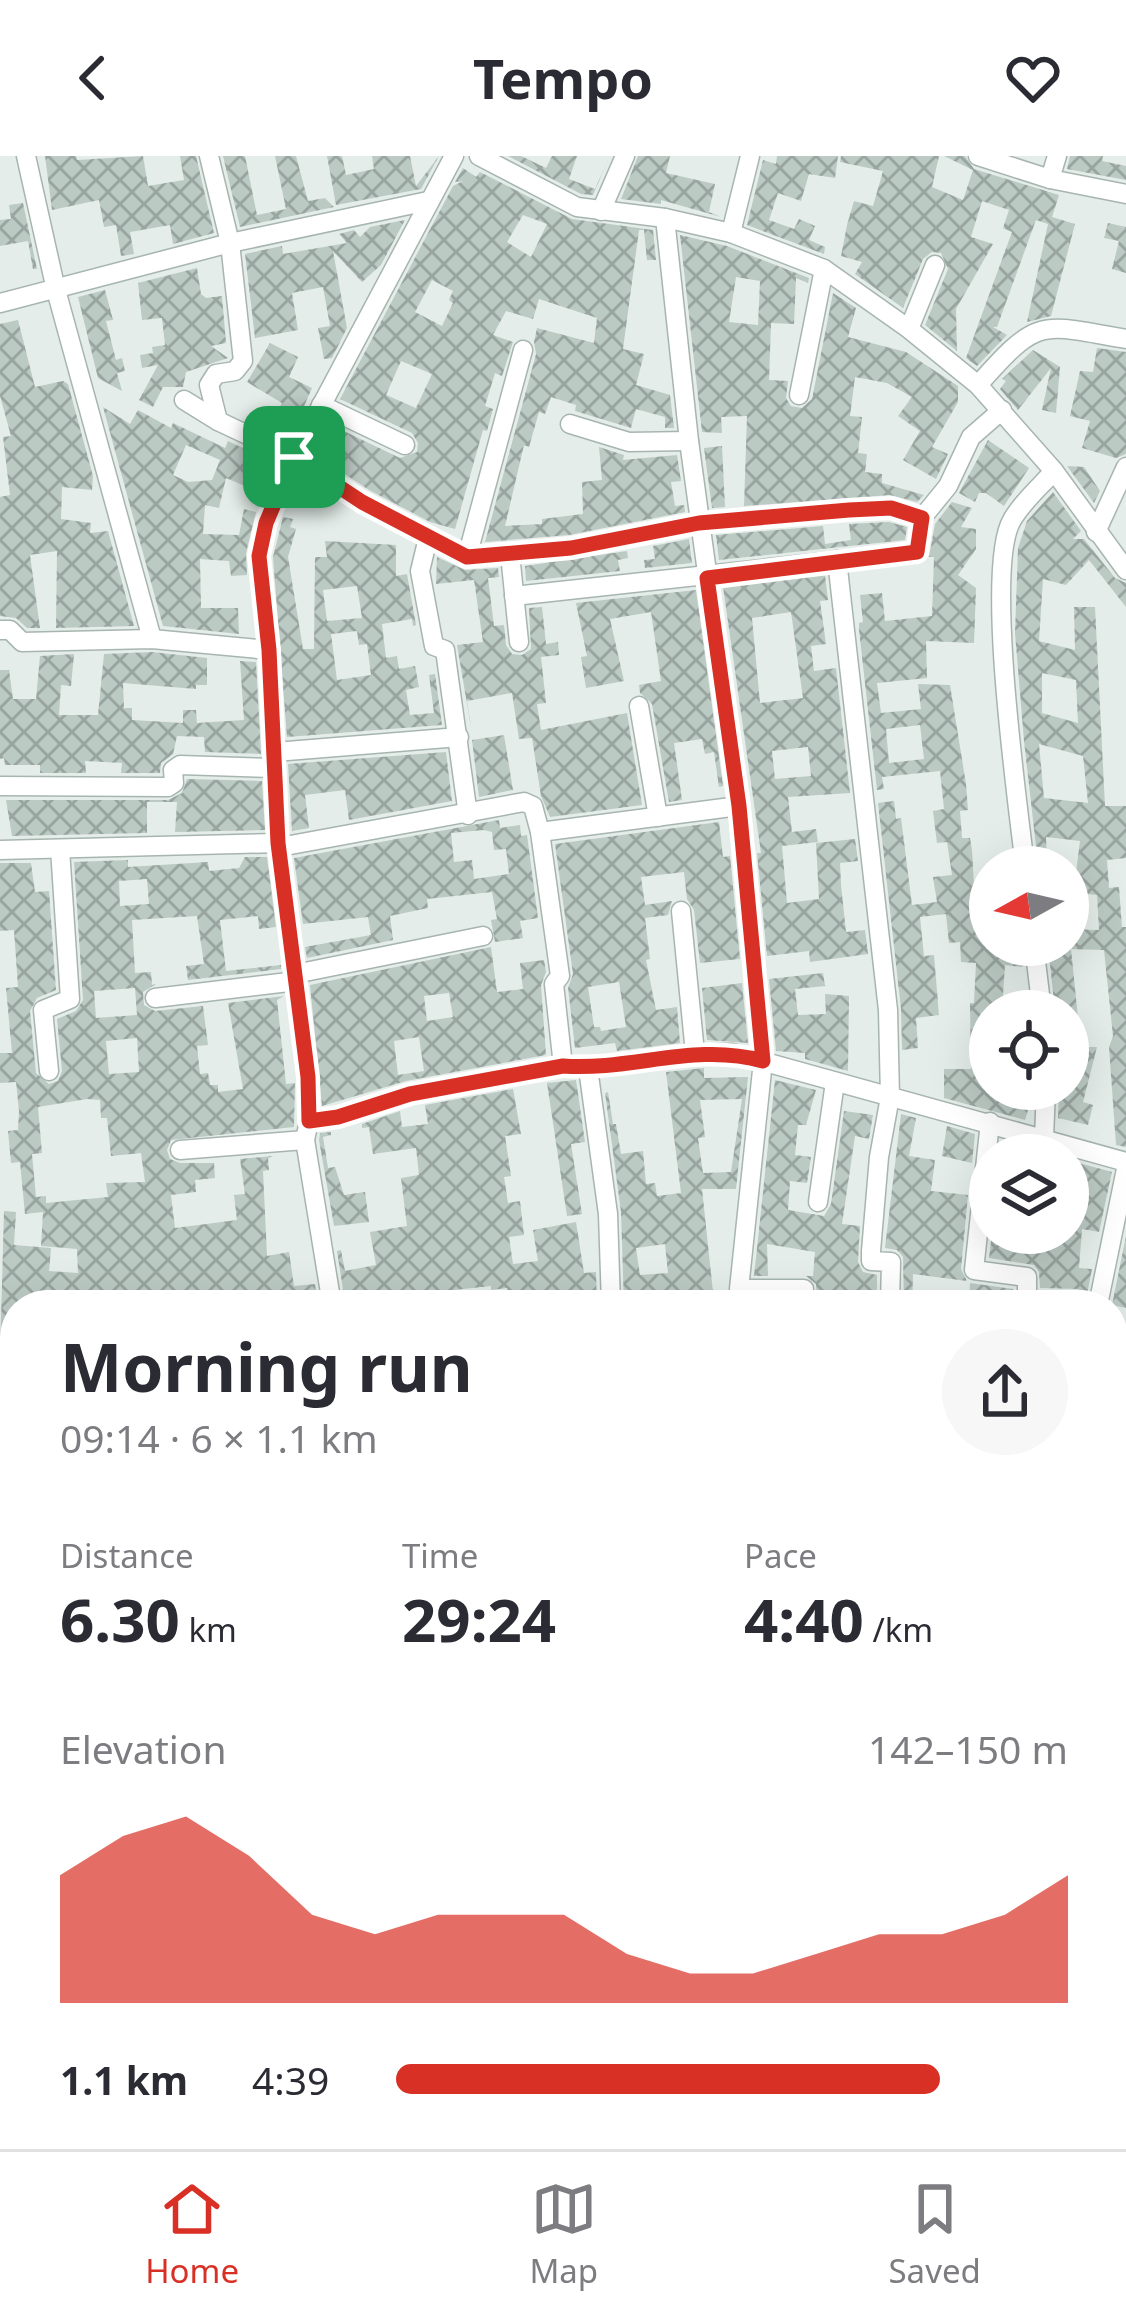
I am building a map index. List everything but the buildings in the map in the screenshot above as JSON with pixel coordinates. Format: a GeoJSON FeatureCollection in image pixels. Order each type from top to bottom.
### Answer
{"type":"FeatureCollection","features":[{"type":"Feature","properties":{"kind":"street"},"geometry":{"type":"LineString","coordinates":[[26,156],[56,290],[152,639]]}},
{"type":"Feature","properties":{"kind":"street"},"geometry":{"type":"LineString","coordinates":[[209,156],[230,243],[243,361],[235,371],[216,374],[208,385],[218,422]]}},
{"type":"Feature","properties":{"kind":"street"},"geometry":{"type":"LineString","coordinates":[[330,1290],[307,1131],[296,978],[278,843],[269,650],[259,556],[266,523],[294,457],[454,156]]}},
{"type":"Feature","properties":{"kind":"street"},"geometry":{"type":"LineString","coordinates":[[479,156],[578,207],[665,218],[730,233],[824,269],[978,385],[1054,471],[1126,570]]}},
{"type":"Feature","properties":{"kind":"street"},"geometry":{"type":"LineString","coordinates":[[601,211],[626,156]]}},
{"type":"Feature","properties":{"kind":"street"},"geometry":{"type":"LineString","coordinates":[[730,233],[750,156]]}},
{"type":"Feature","properties":{"kind":"street"},"geometry":{"type":"LineString","coordinates":[[978,156],[1050,179],[1126,194]]}},
{"type":"Feature","properties":{"kind":"street"},"geometry":{"type":"LineString","coordinates":[[1050,179],[1058,156]]}},
{"type":"Feature","properties":{"kind":"street"},"geometry":{"type":"LineString","coordinates":[[0,303],[230,243],[428,201]]}},
{"type":"Feature","properties":{"kind":"street"},"geometry":{"type":"LineString","coordinates":[[665,218],[699,523],[739,806],[763,1061],[740,1288],[804,1290]]}},
{"type":"Feature","properties":{"kind":"street"},"geometry":{"type":"LineString","coordinates":[[909,329],[935,265]]}},
{"type":"Feature","properties":{"kind":"street"},"geometry":{"type":"LineString","coordinates":[[799,395],[824,269]]}},
{"type":"Feature","properties":{"kind":"street"},"geometry":{"type":"LineString","coordinates":[[978,385],[1033,331],[1053,326],[1126,339]]}},
{"type":"Feature","properties":{"kind":"street"},"geometry":{"type":"LineString","coordinates":[[467,557],[524,350]]}},
{"type":"Feature","properties":{"kind":"street"},"geometry":{"type":"LineString","coordinates":[[184,400],[467,557],[571,548],[699,523],[891,508],[922,518]]}},
{"type":"Feature","properties":{"kind":"street"},"geometry":{"type":"LineString","coordinates":[[321,406],[405,445]]}},
{"type":"Feature","properties":{"kind":"street"},"geometry":{"type":"LineString","coordinates":[[514,596],[917,552],[922,518],[948,486],[971,437],[1002,410]]}},
{"type":"Feature","properties":{"kind":"street"},"geometry":{"type":"LineString","coordinates":[[570,424],[629,442],[689,441]]}},
{"type":"Feature","properties":{"kind":"street"},"geometry":{"type":"LineString","coordinates":[[1096,532],[1126,467]]}},
{"type":"Feature","properties":{"kind":"street"},"geometry":{"type":"LineString","coordinates":[[1023,846],[1006,697],[1003,555],[1010,522],[1054,471]]}},
{"type":"Feature","properties":{"kind":"street"},"geometry":{"type":"LineString","coordinates":[[428,538],[420,571],[434,646],[445,650],[468,815]]}},
{"type":"Feature","properties":{"kind":"street"},"geometry":{"type":"LineString","coordinates":[[510,554],[518,642]]}},
{"type":"Feature","properties":{"kind":"street"},"geometry":{"type":"LineString","coordinates":[[837,560],[880,927],[890,1097],[879,1156],[871,1261],[891,1262],[890,1290]]}},
{"type":"Feature","properties":{"kind":"street"},"geometry":{"type":"LineString","coordinates":[[0,630],[10,629],[22,642],[152,639],[269,650]]}},
{"type":"Feature","properties":{"kind":"street"},"geometry":{"type":"LineString","coordinates":[[639,706],[658,818]]}},
{"type":"Feature","properties":{"kind":"street"},"geometry":{"type":"LineString","coordinates":[[0,786],[169,787],[175,783],[173,770],[180,765],[274,760],[459,737]]}},
{"type":"Feature","properties":{"kind":"street"},"geometry":{"type":"LineString","coordinates":[[0,849],[285,846],[524,802],[532,806],[540,832],[560,976],[554,984],[563,1066]]}},
{"type":"Feature","properties":{"kind":"street"},"geometry":{"type":"LineString","coordinates":[[540,832],[739,806]]}},
{"type":"Feature","properties":{"kind":"street"},"geometry":{"type":"LineString","coordinates":[[49,1071],[43,1010],[70,999],[59,849]]}},
{"type":"Feature","properties":{"kind":"street"},"geometry":{"type":"LineString","coordinates":[[681,911],[695,1053]]}},
{"type":"Feature","properties":{"kind":"street"},"geometry":{"type":"LineString","coordinates":[[155,998],[296,978],[483,936]]}},
{"type":"Feature","properties":{"kind":"street"},"geometry":{"type":"LineString","coordinates":[[180,1150],[307,1131],[410,1094],[563,1066],[588,1068],[695,1053],[733,1053],[1030,1134]]}},
{"type":"Feature","properties":{"kind":"street"},"geometry":{"type":"LineString","coordinates":[[588,1068],[608,1214],[611,1290]]}},
{"type":"Feature","properties":{"kind":"street"},"geometry":{"type":"LineString","coordinates":[[818,1202],[835,1082]]}},
{"type":"Feature","properties":{"kind":"street"},"geometry":{"type":"LineString","coordinates":[[990,1122],[974,1270],[1027,1276],[1027,1290]]}},
{"type":"Feature","properties":{"kind":"street"},"geometry":{"type":"LineString","coordinates":[[1089,1153],[1126,1166],[1101,1290]]}},
{"type":"Feature","properties":{"kind":"route"},"geometry":{"type":"LineString","coordinates":[[294,457],[362,502],[467,557],[571,548],[699,523],[849,510],[891,508],[922,518],[917,552],[707,578],[739,806],[763,1061],[733,1053],[695,1053],[588,1068],[563,1066],[410,1094],[338,1117],[309,1121],[308,1077],[278,843],[269,650],[259,556],[266,523],[294,457]]}}]}
